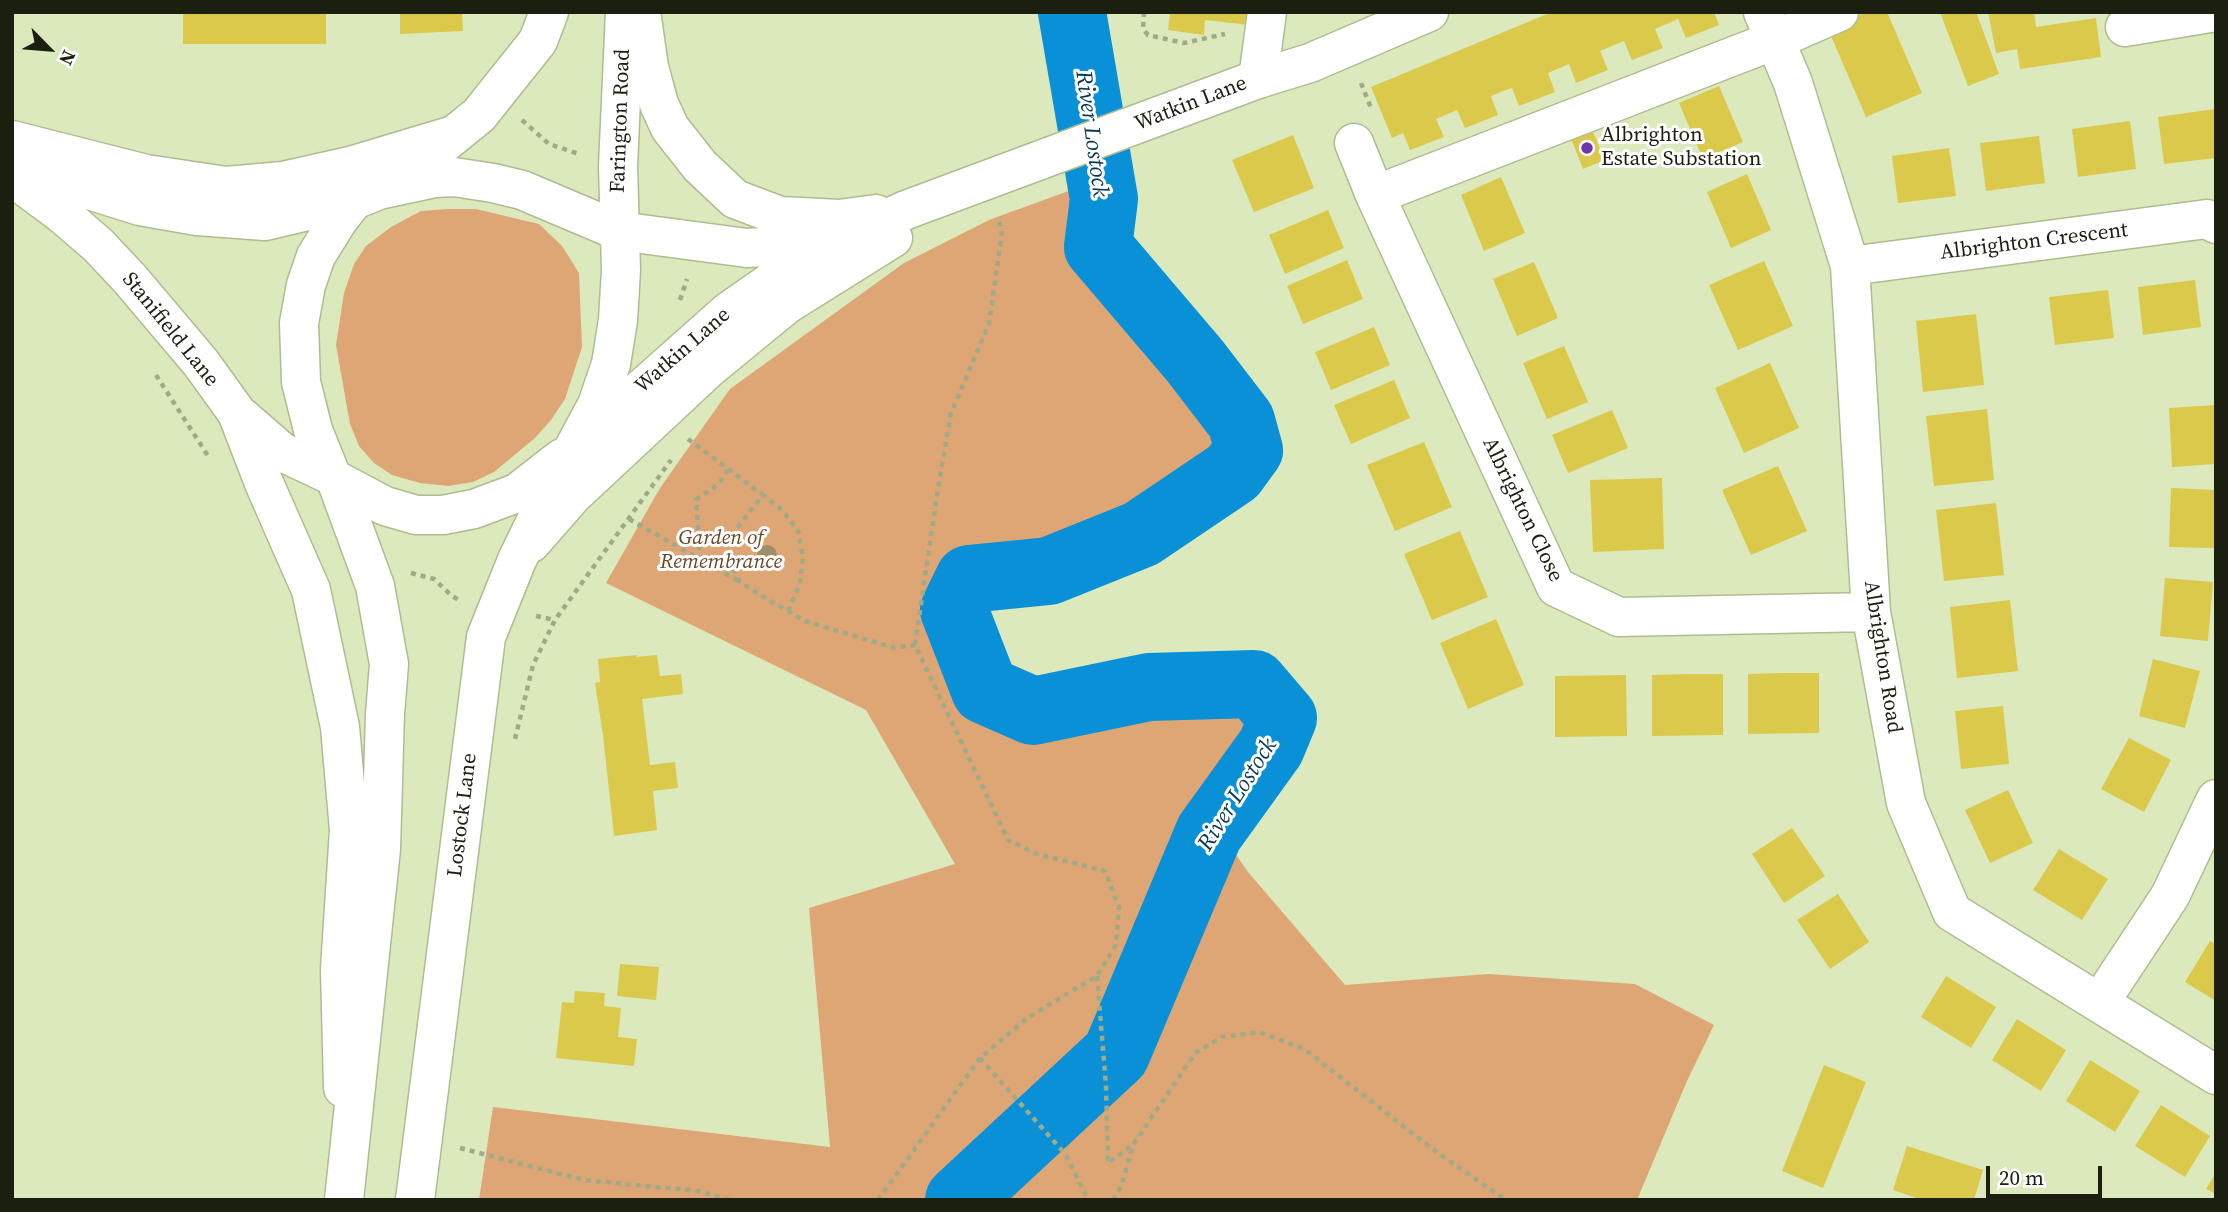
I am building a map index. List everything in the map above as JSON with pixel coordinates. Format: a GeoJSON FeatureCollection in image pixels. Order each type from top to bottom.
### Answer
{"type":"FeatureCollection","features":[{"type":"Feature","properties":{"kind":"main road"},"geometry":{"type":"LineString","coordinates":[[345,1192],[381,849],[389,664],[375,586],[334,477],[313,430],[301,382],[299,323],[306,285],[316,256],[337,222],[367,195],[422,161],[480,115],[538,41],[549,12]]}},
{"type":"Feature","properties":{"kind":"main road","name":"Farington Road"},"geometry":{"type":"LineString","coordinates":[[574,448],[597,405],[611,364],[618,320],[621,270],[619,142],[625,12]]}},
{"type":"Feature","properties":{"kind":"main road"},"geometry":{"type":"LineString","coordinates":[[641,12],[649,67],[659,104],[670,128],[700,166],[735,199],[780,216],[839,219],[906,210]]}},
{"type":"Feature","properties":{"kind":"main road"},"geometry":{"type":"LineString","coordinates":[[1258,79],[1267,12]]}},
{"type":"Feature","properties":{"kind":"main road","name":"Watkin Lane"},"geometry":{"type":"LineString","coordinates":[[334,477],[386,506],[416,515],[443,516],[474,509],[517,493],[574,448],[729,311],[792,267],[835,242],[906,210],[1258,79],[1310,63],[1429,12]]}},
{"type":"Feature","properties":{"kind":"main road"},"geometry":{"type":"LineString","coordinates":[[1375,195],[1769,26],[1839,12]]}},
{"type":"Feature","properties":{"kind":"main road"},"geometry":{"type":"LineString","coordinates":[[2125,27],[2216,12]]}},
{"type":"Feature","properties":{"kind":"main road","name":"Albrighton Road"},"geometry":{"type":"LineString","coordinates":[[1769,26],[1793,83],[1850,266],[1871,612],[1906,803],[1952,912],[2216,1075]]}},
{"type":"Feature","properties":{"kind":"main road"},"geometry":{"type":"LineString","coordinates":[[12,140],[146,174],[226,186],[284,181],[307,176],[455,135]]}},
{"type":"Feature","properties":{"kind":"main road","name":"Albrighton Close"},"geometry":{"type":"LineString","coordinates":[[1354,143],[1375,195],[1556,587],[1619,617],[1871,612]]}},
{"type":"Feature","properties":{"kind":"main road"},"geometry":{"type":"LineString","coordinates":[[12,149],[92,191],[140,206],[197,216],[265,221],[367,195]]}},
{"type":"Feature","properties":{"kind":"main road"},"geometry":{"type":"LineString","coordinates":[[517,560],[573,495],[687,387],[786,304],[1000,175]]}},
{"type":"Feature","properties":{"kind":"main road","name":"Stanifield Lane"},"geometry":{"type":"LineString","coordinates":[[12,177],[98,245],[201,363],[237,413],[282,452],[334,477]]}},
{"type":"Feature","properties":{"kind":"main road","name":"Watkin Lane"},"geometry":{"type":"LineString","coordinates":[[367,195],[435,178],[454,177],[522,190],[619,231],[747,248],[835,242]]}},
{"type":"Feature","properties":{"kind":"main road","name":"Albrighton Crescent"},"geometry":{"type":"LineString","coordinates":[[1850,266],[2207,219],[2216,224]]}},
{"type":"Feature","properties":{"kind":"main road"},"geometry":{"type":"LineString","coordinates":[[237,413],[310,590],[340,727],[349,830],[340,969],[345,1192]]}},
{"type":"Feature","properties":{"kind":"main road","name":"Lostock Lane"},"geometry":{"type":"LineString","coordinates":[[415,1200],[486,638],[517,560],[574,448]]}},
{"type":"Feature","properties":{"kind":"main road"},"geometry":{"type":"LineString","coordinates":[[2100,1002],[2170,896],[2216,799]]}},
{"type":"Feature","properties":{"kind":"path"},"geometry":{"type":"LineString","coordinates":[[1144,12],[1143,29],[1148,35],[1184,43]]}},
{"type":"Feature","properties":{"kind":"path"},"geometry":{"type":"LineString","coordinates":[[1347,47],[1381,131],[1354,143]]}},
{"type":"Feature","properties":{"kind":"path"},"geometry":{"type":"LineString","coordinates":[[878,1200],[980,1058],[1027,1018],[1097,976],[1116,945],[1119,907],[1105,870],[1037,854],[1008,840],[915,645],[951,413],[989,324],[1002,232],[1000,175]]}},
{"type":"Feature","properties":{"kind":"path"},"geometry":{"type":"LineString","coordinates":[[676,308],[687,281],[690,241]]}},
{"type":"Feature","properties":{"kind":"path"},"geometry":{"type":"LineString","coordinates":[[153,370],[213,464]]}},
{"type":"Feature","properties":{"kind":"path"},"geometry":{"type":"LineString","coordinates":[[514,745],[533,665],[555,620],[708,412],[687,387]]}},
{"type":"Feature","properties":{"kind":"path"},"geometry":{"type":"LineString","coordinates":[[687,438],[782,510],[798,531],[803,558],[800,584],[788,611]]}},
{"type":"Feature","properties":{"kind":"path"},"geometry":{"type":"LineString","coordinates":[[700,560],[696,500],[719,484],[728,469]]}},
{"type":"Feature","properties":{"kind":"path"},"geometry":{"type":"LineString","coordinates":[[740,582],[729,560],[732,536],[763,495]]}},
{"type":"Feature","properties":{"kind":"path"},"geometry":{"type":"LineString","coordinates":[[629,519],[805,621],[894,648],[915,645]]}},
{"type":"Feature","properties":{"kind":"path"},"geometry":{"type":"LineString","coordinates":[[1097,976],[1106,1086],[1108,1163],[1133,1145]]}},
{"type":"Feature","properties":{"kind":"path"},"geometry":{"type":"LineString","coordinates":[[1113,1200],[1121,1187],[1133,1145],[1195,1053],[1222,1037],[1259,1032],[1304,1049],[1438,1153],[1506,1200]]}},
{"type":"Feature","properties":{"kind":"path"},"geometry":{"type":"LineString","coordinates":[[980,1058],[1066,1155],[1088,1200]]}},
{"type":"Feature","properties":{"kind":"path"},"geometry":{"type":"LineString","coordinates":[[454,1146],[584,1180],[698,1191],[730,1200]]}},
{"type":"Feature","properties":{"kind":"green space","name":"Garden of Remembrance"},"geometry":{"type":"Polygon","coordinates":[[[1085,185],[1096,276],[1227,441],[1202,473],[1067,534],[963,566],[942,602],[952,641],[987,711],[1052,725],[1179,703],[1252,707],[1264,728],[1247,759],[1208,814],[1248,872],[1345,985],[1488,974],[1635,984],[1714,1025],[1687,1081],[1637,1200],[479,1200],[493,1107],[830,1147],[809,908],[955,864],[866,710],[606,583],[660,488],[730,389],[904,263],[989,220],[1085,185]]]}},
{"type":"Feature","properties":{"kind":"green space"},"geometry":{"type":"Polygon","coordinates":[[[476,209],[539,224],[562,246],[579,273],[582,347],[565,399],[535,438],[494,472],[473,482],[448,486],[420,483],[392,475],[374,463],[359,446],[350,424],[336,345],[344,293],[354,264],[366,246],[391,227],[421,211],[476,209]]]}},
{"type":"Feature","properties":{"kind":"building"},"geometry":{"type":"Polygon","coordinates":[[[183,12],[326,12],[326,44],[183,44],[183,12]]]}},
{"type":"Feature","properties":{"kind":"building"},"geometry":{"type":"Polygon","coordinates":[[[400,12],[462,12],[463,31],[400,34],[400,12]]]}},
{"type":"Feature","properties":{"kind":"building"},"geometry":{"type":"Polygon","coordinates":[[[1170,12],[1250,12],[1249,25],[1205,20],[1204,35],[1168,30],[1170,12]]]}},
{"type":"Feature","properties":{"kind":"building"},"geometry":{"type":"Polygon","coordinates":[[[1552,12],[1714,12],[1719,25],[1686,38],[1678,19],[1655,29],[1663,48],[1632,60],[1624,41],[1600,51],[1608,70],[1576,83],[1569,64],[1548,73],[1555,92],[1519,106],[1512,88],[1503,91],[1491,96],[1498,115],[1465,128],[1457,110],[1436,119],[1444,137],[1410,150],[1403,133],[1392,138],[1371,87],[1552,12]]]}},
{"type":"Feature","properties":{"kind":"building"},"geometry":{"type":"Polygon","coordinates":[[[1866,12],[1887,12],[1922,93],[1866,117],[1828,29],[1866,12]]]}},
{"type":"Feature","properties":{"kind":"building"},"geometry":{"type":"Polygon","coordinates":[[[1940,12],[1976,12],[1999,74],[1968,86],[1940,12]]]}},
{"type":"Feature","properties":{"kind":"building"},"geometry":{"type":"Polygon","coordinates":[[[1988,12],[2034,12],[2036,27],[2096,18],[2101,57],[2020,69],[2017,49],[1996,53],[1988,12]]]}},
{"type":"Feature","properties":{"kind":"building"},"geometry":{"type":"Polygon","coordinates":[[[1719,86],[1743,142],[1703,159],[1679,103],[1719,86]]]}},
{"type":"Feature","properties":{"kind":"building"},"geometry":{"type":"Polygon","coordinates":[[[2215,109],[2216,158],[2164,164],[2158,117],[2215,109]]]}},
{"type":"Feature","properties":{"kind":"building"},"geometry":{"type":"Polygon","coordinates":[[[2130,121],[2136,169],[2078,177],[2072,129],[2130,121]]]}},
{"type":"Feature","properties":{"kind":"building","name":"Albrighton Estate Substation"},"geometry":{"type":"Polygon","coordinates":[[[1591,127],[1605,160],[1583,169],[1570,136],[1591,127]]]}},
{"type":"Feature","properties":{"kind":"building"},"geometry":{"type":"Polygon","coordinates":[[[1293,135],[1314,188],[1254,212],[1232,160],[1293,135]]]}},
{"type":"Feature","properties":{"kind":"building"},"geometry":{"type":"Polygon","coordinates":[[[2039,136],[2045,183],[1986,191],[1980,143],[2039,136]]]}},
{"type":"Feature","properties":{"kind":"building"},"geometry":{"type":"Polygon","coordinates":[[[1949,148],[1956,196],[1898,203],[1892,156],[1949,148]]]}},
{"type":"Feature","properties":{"kind":"building"},"geometry":{"type":"Polygon","coordinates":[[[1747,174],[1771,230],[1731,248],[1707,192],[1747,174]]]}},
{"type":"Feature","properties":{"kind":"building"},"geometry":{"type":"Polygon","coordinates":[[[1501,177],[1525,233],[1484,251],[1461,195],[1501,177]]]}},
{"type":"Feature","properties":{"kind":"building"},"geometry":{"type":"Polygon","coordinates":[[[1328,210],[1344,248],[1285,274],[1269,235],[1328,210]]]}},
{"type":"Feature","properties":{"kind":"building"},"geometry":{"type":"Polygon","coordinates":[[[1347,260],[1363,299],[1303,324],[1287,286],[1347,260]]]}},
{"type":"Feature","properties":{"kind":"building"},"geometry":{"type":"Polygon","coordinates":[[[1764,261],[1793,326],[1738,350],[1709,285],[1764,261]]]}},
{"type":"Feature","properties":{"kind":"building"},"geometry":{"type":"Polygon","coordinates":[[[1534,262],[1558,318],[1517,336],[1493,279],[1534,262]]]}},
{"type":"Feature","properties":{"kind":"building"},"geometry":{"type":"Polygon","coordinates":[[[2195,280],[2201,327],[2143,335],[2138,287],[2195,280]]]}},
{"type":"Feature","properties":{"kind":"building"},"geometry":{"type":"Polygon","coordinates":[[[2108,290],[2114,338],[2055,345],[2049,297],[2108,290]]]}},
{"type":"Feature","properties":{"kind":"building"},"geometry":{"type":"Polygon","coordinates":[[[1976,314],[1984,385],[1923,392],[1916,321],[1976,314]]]}},
{"type":"Feature","properties":{"kind":"building"},"geometry":{"type":"Polygon","coordinates":[[[1374,327],[1390,365],[1331,390],[1315,352],[1374,327]]]}},
{"type":"Feature","properties":{"kind":"building"},"geometry":{"type":"Polygon","coordinates":[[[1564,346],[1588,402],[1547,419],[1523,363],[1564,346]]]}},
{"type":"Feature","properties":{"kind":"building"},"geometry":{"type":"Polygon","coordinates":[[[1770,363],[1799,428],[1744,453],[1715,388],[1770,363]]]}},
{"type":"Feature","properties":{"kind":"building"},"geometry":{"type":"Polygon","coordinates":[[[1394,380],[1410,418],[1351,444],[1334,405],[1394,380]]]}},
{"type":"Feature","properties":{"kind":"building"},"geometry":{"type":"Polygon","coordinates":[[[2216,405],[2216,464],[2172,467],[2169,408],[2216,405]]]}},
{"type":"Feature","properties":{"kind":"building"},"geometry":{"type":"Polygon","coordinates":[[[1987,409],[1994,480],[1934,486],[1926,416],[1987,409]]]}},
{"type":"Feature","properties":{"kind":"building"},"geometry":{"type":"Polygon","coordinates":[[[1612,410],[1628,448],[1568,473],[1552,435],[1612,410]]]}},
{"type":"Feature","properties":{"kind":"building"},"geometry":{"type":"Polygon","coordinates":[[[1424,442],[1452,507],[1395,531],[1367,465],[1424,442]]]}},
{"type":"Feature","properties":{"kind":"building"},"geometry":{"type":"Polygon","coordinates":[[[1778,466],[1807,531],[1751,555],[1722,490],[1778,466]]]}},
{"type":"Feature","properties":{"kind":"building"},"geometry":{"type":"Polygon","coordinates":[[[1662,478],[1664,549],[1593,552],[1590,480],[1662,478]]]}},
{"type":"Feature","properties":{"kind":"building"},"geometry":{"type":"Polygon","coordinates":[[[2171,488],[2216,490],[2216,548],[2169,547],[2171,488]]]}},
{"type":"Feature","properties":{"kind":"building"},"geometry":{"type":"Polygon","coordinates":[[[1996,503],[2004,575],[1944,581],[1936,510],[1996,503]]]}},
{"type":"Feature","properties":{"kind":"building"},"geometry":{"type":"Polygon","coordinates":[[[1460,531],[1488,597],[1432,620],[1404,554],[1460,531]]]}},
{"type":"Feature","properties":{"kind":"building"},"geometry":{"type":"Polygon","coordinates":[[[2165,578],[2213,582],[2208,641],[2160,636],[2165,578]]]}},
{"type":"Feature","properties":{"kind":"building"},"geometry":{"type":"Polygon","coordinates":[[[2010,600],[2018,671],[1957,678],[1950,607],[2010,600]]]}},
{"type":"Feature","properties":{"kind":"building"},"geometry":{"type":"Polygon","coordinates":[[[1496,619],[1524,685],[1468,709],[1440,643],[1496,619]]]}},
{"type":"Feature","properties":{"kind":"building"},"geometry":{"type":"Polygon","coordinates":[[[637,655],[636,657],[657,655],[660,676],[681,674],[683,694],[642,699],[650,765],[675,762],[678,788],[653,791],[657,830],[614,836],[595,683],[600,682],[598,659],[637,655]]]}},
{"type":"Feature","properties":{"kind":"building"},"geometry":{"type":"Polygon","coordinates":[[[2153,659],[2200,671],[2185,728],[2139,716],[2153,659]]]}},
{"type":"Feature","properties":{"kind":"building"},"geometry":{"type":"Polygon","coordinates":[[[1819,673],[1819,733],[1748,734],[1748,674],[1819,673]]]}},
{"type":"Feature","properties":{"kind":"building"},"geometry":{"type":"Polygon","coordinates":[[[1723,674],[1723,735],[1652,736],[1652,675],[1723,674]]]}},
{"type":"Feature","properties":{"kind":"building"},"geometry":{"type":"Polygon","coordinates":[[[1626,675],[1627,736],[1555,737],[1555,676],[1626,675]]]}},
{"type":"Feature","properties":{"kind":"building"},"geometry":{"type":"Polygon","coordinates":[[[2003,706],[2009,764],[1961,769],[1955,711],[2003,706]]]}},
{"type":"Feature","properties":{"kind":"building"},"geometry":{"type":"Polygon","coordinates":[[[2129,738],[2171,760],[2144,812],[2101,789],[2129,738]]]}},
{"type":"Feature","properties":{"kind":"building"},"geometry":{"type":"Polygon","coordinates":[[[2008,790],[2033,843],[1990,863],[1965,810],[2008,790]]]}},
{"type":"Feature","properties":{"kind":"building"},"geometry":{"type":"Polygon","coordinates":[[[1792,828],[1825,876],[1784,903],[1752,854],[1792,828]]]}},
{"type":"Feature","properties":{"kind":"building"},"geometry":{"type":"Polygon","coordinates":[[[2059,849],[2108,879],[2082,920],[2033,890],[2059,849]]]}},
{"type":"Feature","properties":{"kind":"building"},"geometry":{"type":"Polygon","coordinates":[[[1838,894],[1869,942],[1830,969],[1797,920],[1838,894]]]}},
{"type":"Feature","properties":{"kind":"building"},"geometry":{"type":"Polygon","coordinates":[[[2210,941],[2216,944],[2216,1001],[2185,982],[2210,941]]]}},
{"type":"Feature","properties":{"kind":"building"},"geometry":{"type":"Polygon","coordinates":[[[620,964],[659,967],[656,1000],[617,996],[620,964]]]}},
{"type":"Feature","properties":{"kind":"building"},"geometry":{"type":"Polygon","coordinates":[[[1946,976],[1996,1007],[1971,1048],[1921,1017],[1946,976]]]}},
{"type":"Feature","properties":{"kind":"building"},"geometry":{"type":"Polygon","coordinates":[[[575,991],[605,993],[604,1006],[621,1008],[618,1037],[637,1039],[634,1066],[556,1058],[562,1002],[574,1003],[575,991]]]}},
{"type":"Feature","properties":{"kind":"building"},"geometry":{"type":"Polygon","coordinates":[[[2017,1019],[2066,1050],[2041,1091],[1992,1060],[2017,1019]]]}},
{"type":"Feature","properties":{"kind":"building"},"geometry":{"type":"Polygon","coordinates":[[[2090,1060],[2140,1091],[2115,1132],[2066,1101],[2090,1060]]]}},
{"type":"Feature","properties":{"kind":"building"},"geometry":{"type":"Polygon","coordinates":[[[1824,1065],[1866,1082],[1823,1188],[1782,1171],[1824,1065]]]}},
{"type":"Feature","properties":{"kind":"building"},"geometry":{"type":"Polygon","coordinates":[[[2161,1105],[2210,1136],[2185,1177],[2135,1146],[2161,1105]]]}},
{"type":"Feature","properties":{"kind":"building"},"geometry":{"type":"Polygon","coordinates":[[[1907,1146],[1983,1170],[1974,1200],[1922,1200],[1893,1190],[1907,1146]]]}},
{"type":"Feature","properties":{"kind":"building"},"geometry":{"type":"Polygon","coordinates":[[[2216,1173],[2216,1194],[2206,1189],[2216,1173]]]}},
{"type":"Feature","properties":{"kind":"waterway","name":"River Lostock"},"geometry":{"type":"LineString","coordinates":[[959,1200],[1116,1054],[1209,833],[1271,747],[1283,718],[1254,684],[1149,687],[1033,711],[985,690],[954,610],[969,579],[1049,571],[1141,534],[1233,472],[1249,450],[1241,421],[1195,361],[1098,247],[1104,199],[1072,12]]}},
{"type":"Feature","properties":{"kind":"place","name":"Albrighton Estate Substation"},"geometry":{"type":"Point","coordinates":[1587,148]}}]}
